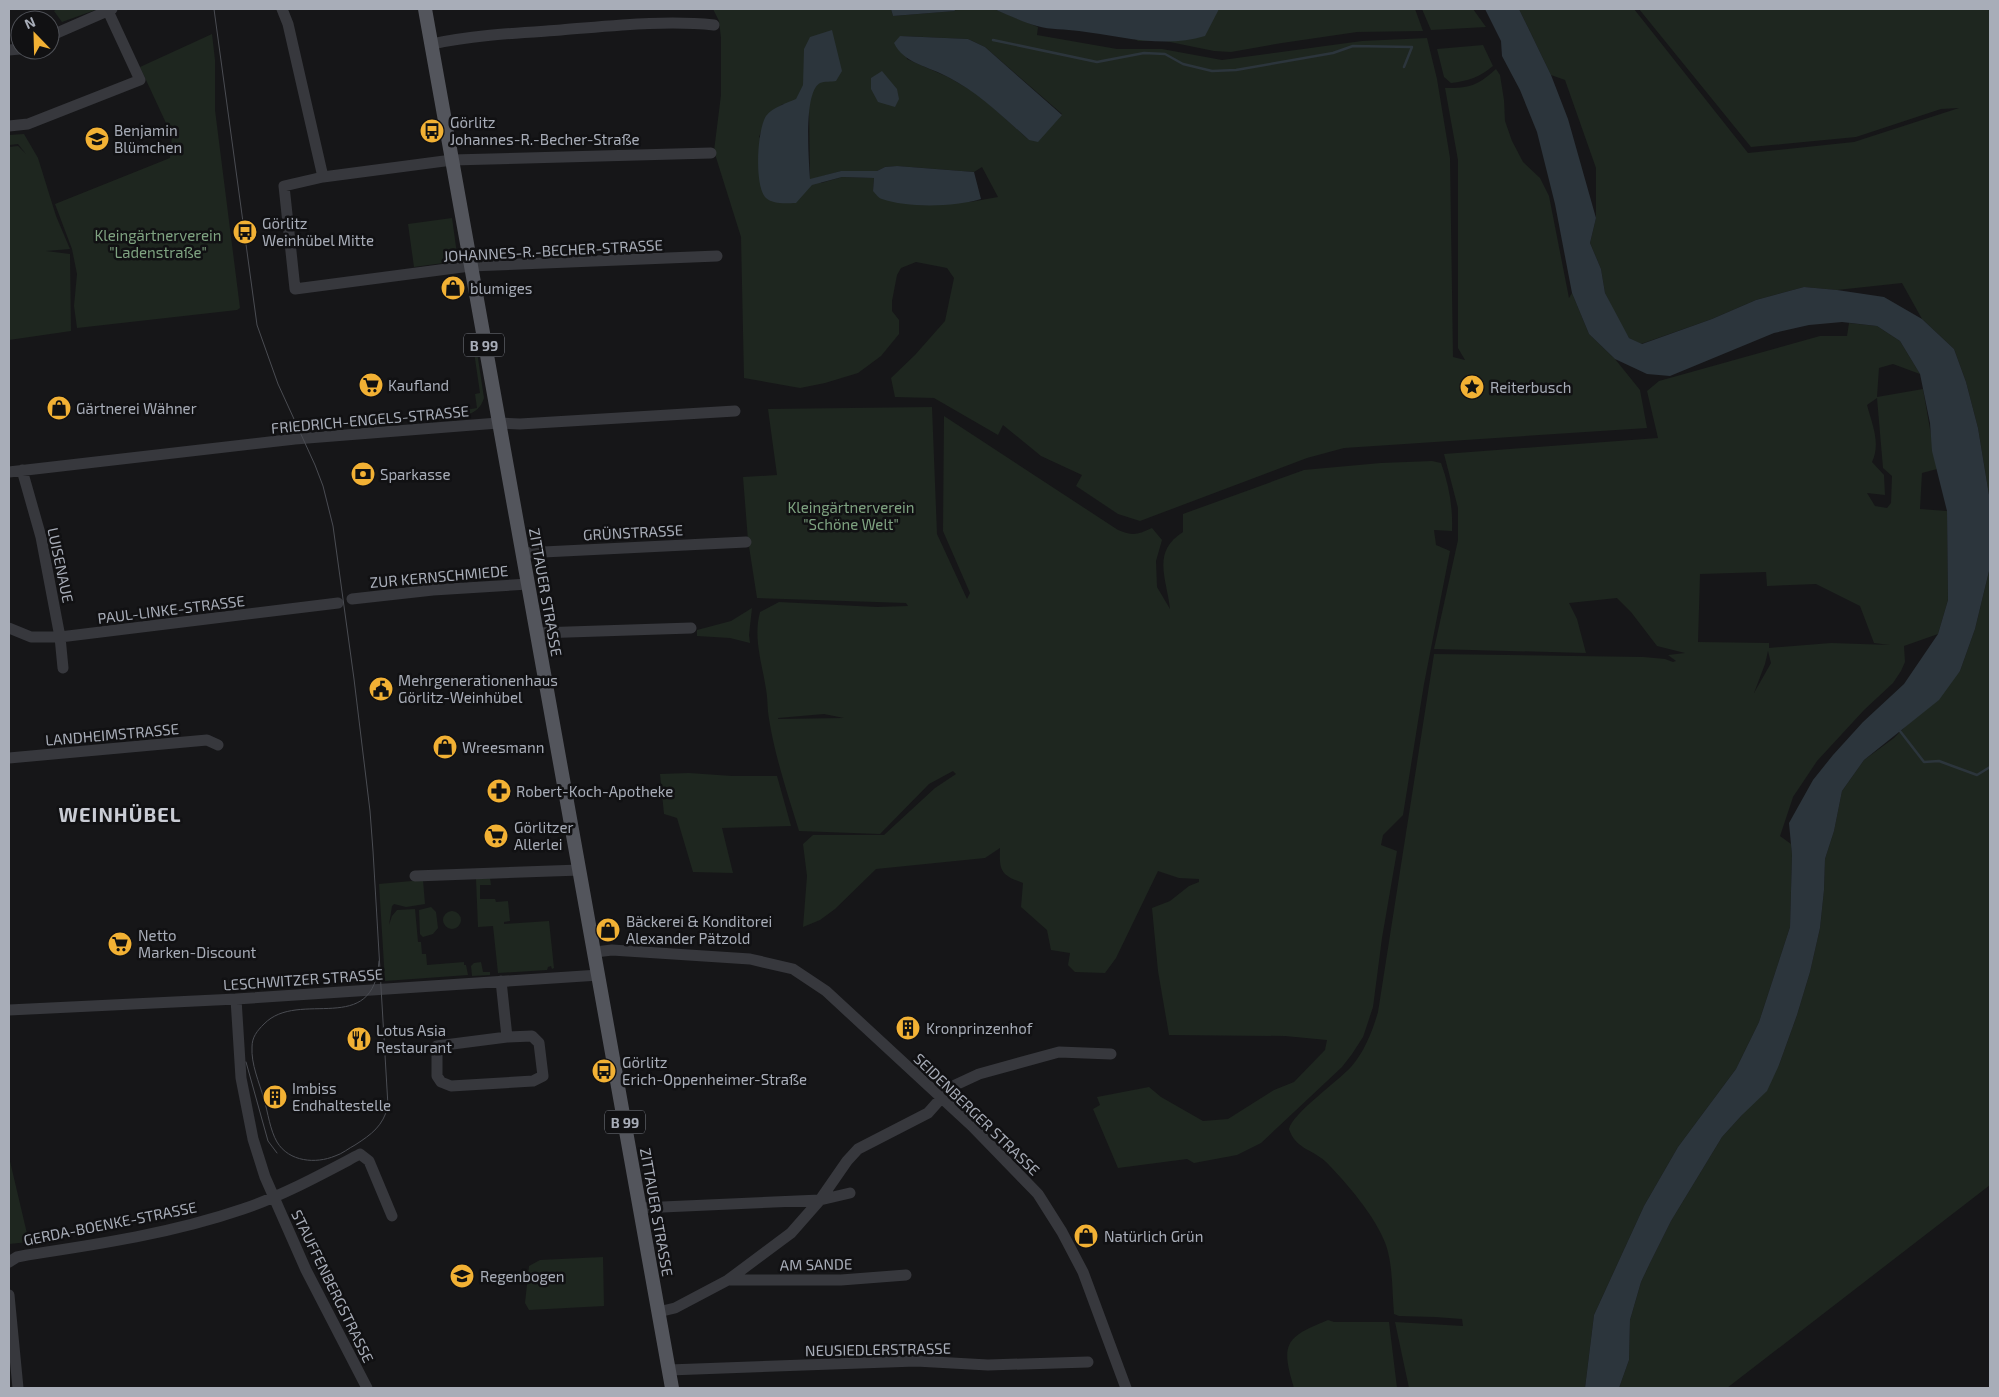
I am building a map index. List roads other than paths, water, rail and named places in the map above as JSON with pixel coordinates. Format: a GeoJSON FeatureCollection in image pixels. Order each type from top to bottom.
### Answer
{"type":"FeatureCollection","features":[{"type":"Feature","properties":{"kind":"main road","name":"ZITTAUER STRASSE"},"geometry":{"type":"LineString","coordinates":[[425,9],[672,1388]]}},
{"type":"Feature","properties":{"kind":"street"},"geometry":{"type":"LineString","coordinates":[[282,9],[288,24],[323,178]]}},
{"type":"Feature","properties":{"kind":"street"},"geometry":{"type":"LineString","coordinates":[[9,126],[28,124],[140,80],[110,10],[60,32]]}},
{"type":"Feature","properties":{"kind":"street"},"geometry":{"type":"LineString","coordinates":[[432,44],[454,40],[581,28],[684,22],[714,24]]}},
{"type":"Feature","properties":{"kind":"street","name":"JOHANNES-R.-BECHER-STRASSE"},"geometry":{"type":"LineString","coordinates":[[711,152],[452,160],[323,178],[284,186],[295,289],[470,266],[717,256]]}},
{"type":"Feature","properties":{"kind":"street","name":"FRIEDRICH-ENGELS-STRASSE"},"geometry":{"type":"LineString","coordinates":[[9,472],[298,439],[498,423],[520,424],[735,411]]}},
{"type":"Feature","properties":{"kind":"street","name":"LUISENAUE"},"geometry":{"type":"LineString","coordinates":[[22,470],[41,536],[60,637],[63,668]]}},
{"type":"Feature","properties":{"kind":"street","name":"GRÜNSTRASSE"},"geometry":{"type":"LineString","coordinates":[[523,553],[746,542]]}},
{"type":"Feature","properties":{"kind":"street","name":"ZUR KERNSCHMIEDE"},"geometry":{"type":"LineString","coordinates":[[352,599],[434,590],[528,584]]}},
{"type":"Feature","properties":{"kind":"street","name":"PAUL-LINKE-STRASSE"},"geometry":{"type":"LineString","coordinates":[[9,628],[31,636],[60,637],[338,603]]}},
{"type":"Feature","properties":{"kind":"street"},"geometry":{"type":"LineString","coordinates":[[538,633],[691,628]]}},
{"type":"Feature","properties":{"kind":"street","name":"LANDHEIMSTRASSE"},"geometry":{"type":"LineString","coordinates":[[9,758],[207,740],[218,745]]}},
{"type":"Feature","properties":{"kind":"street"},"geometry":{"type":"LineString","coordinates":[[415,876],[580,870]]}},
{"type":"Feature","properties":{"kind":"street","name":"SEIDENBERGER STRASSE"},"geometry":{"type":"LineString","coordinates":[[595,952],[612,950],[750,959],[793,969],[826,991],[972,1126],[1038,1194],[1062,1232],[1082,1272],[1126,1388]]}},
{"type":"Feature","properties":{"kind":"street","name":"LESCHWITZER STRASSE"},"geometry":{"type":"LineString","coordinates":[[9,1010],[236,999],[599,975]]}},
{"type":"Feature","properties":{"kind":"street"},"geometry":{"type":"LineString","coordinates":[[501,981],[507,1037]]}},
{"type":"Feature","properties":{"kind":"street","name":"STAUFFENBERGSTRASSE"},"geometry":{"type":"LineString","coordinates":[[236,999],[241,1078],[253,1139],[274,1197],[310,1278],[368,1388]]}},
{"type":"Feature","properties":{"kind":"street"},"geometry":{"type":"LineString","coordinates":[[532,1036],[539,1043],[543,1076],[533,1081],[451,1086],[441,1082],[437,1076],[437,1046],[507,1037],[532,1036]]}},
{"type":"Feature","properties":{"kind":"street","name":"AM SANDE"},"geometry":{"type":"LineString","coordinates":[[658,1312],[675,1308],[728,1280],[791,1233],[820,1200],[847,1161],[858,1150],[928,1113],[940,1097],[951,1087],[979,1074],[1059,1052],[1111,1054]]}},
{"type":"Feature","properties":{"kind":"street","name":"STAUFFENBERGSTRASSE"},"geometry":{"type":"LineString","coordinates":[[274,1197],[360,1154],[369,1161],[392,1216]]}},
{"type":"Feature","properties":{"kind":"street"},"geometry":{"type":"LineString","coordinates":[[640,1208],[820,1200],[850,1193]]}},
{"type":"Feature","properties":{"kind":"street","name":"GERDA-BOENKE-STRASSE"},"geometry":{"type":"LineString","coordinates":[[9,1261],[27,1255],[179,1228],[274,1197]]}},
{"type":"Feature","properties":{"kind":"street","name":"AM SANDE"},"geometry":{"type":"LineString","coordinates":[[728,1280],[841,1280],[906,1275]]}},
{"type":"Feature","properties":{"kind":"street"},"geometry":{"type":"LineString","coordinates":[[9,1295],[18,1388]]}},
{"type":"Feature","properties":{"kind":"street","name":"NEUSIEDLERSTRASSE"},"geometry":{"type":"LineString","coordinates":[[669,1370],[916,1361],[988,1365],[1088,1362]]}},
{"type":"Feature","properties":{"kind":"waterway"},"geometry":{"type":"LineString","coordinates":[[993,40],[1097,62],[1144,53],[1165,54],[1183,64],[1212,71],[1236,70],[1333,53],[1353,46],[1412,47],[1404,67]]}},
{"type":"Feature","properties":{"kind":"waterway"},"geometry":{"type":"LineString","coordinates":[[1900,731],[1924,762],[1939,761],[1977,775],[1990,767]]}},
{"type":"Feature","properties":{"kind":"tram line"},"geometry":{"type":"LineString","coordinates":[[214,9],[257,325],[278,384],[323,486],[333,526],[354,679],[373,851],[388,1106],[383,1119],[376,1129],[367,1137],[338,1155],[328,1159],[303,1160],[288,1154],[277,1142],[273,1132],[253,1060],[252,1043],[254,1037],[264,1024],[279,1014],[296,1010],[350,1006],[364,999],[374,985],[379,961]]}},
{"type":"Feature","properties":{"kind":"tram line"},"geometry":{"type":"LineString","coordinates":[[246,1062],[268,1141],[277,1153]]}},
{"type":"Feature","properties":{"kind":"place","name":"Görlitz Johannes-R.-Becher-Straße"},"geometry":{"type":"Point","coordinates":[432,131]}},
{"type":"Feature","properties":{"kind":"place","name":"Benjamin Blümchen"},"geometry":{"type":"Point","coordinates":[97,139]}},
{"type":"Feature","properties":{"kind":"place","name":"Görlitz Weinhübel Mitte"},"geometry":{"type":"Point","coordinates":[245,232]}},
{"type":"Feature","properties":{"kind":"place","name":"blumiges"},"geometry":{"type":"Point","coordinates":[453,288]}},
{"type":"Feature","properties":{"kind":"place","name":"Kaufland"},"geometry":{"type":"Point","coordinates":[371,385]}},
{"type":"Feature","properties":{"kind":"place","name":"Reiterbusch"},"geometry":{"type":"Point","coordinates":[1472,387]}},
{"type":"Feature","properties":{"kind":"place","name":"Gärtnerei Wähner"},"geometry":{"type":"Point","coordinates":[59,408]}},
{"type":"Feature","properties":{"kind":"place","name":"Sparkasse"},"geometry":{"type":"Point","coordinates":[363,474]}},
{"type":"Feature","properties":{"kind":"place","name":"Mehrgenerationenhaus Görlitz-Weinhübel"},"geometry":{"type":"Point","coordinates":[381,689]}},
{"type":"Feature","properties":{"kind":"place","name":"Wreesmann"},"geometry":{"type":"Point","coordinates":[445,747]}},
{"type":"Feature","properties":{"kind":"place","name":"Robert-Koch-Apotheke"},"geometry":{"type":"Point","coordinates":[499,791]}},
{"type":"Feature","properties":{"kind":"place","name":"Görlitzer Allerlei"},"geometry":{"type":"Point","coordinates":[496,836]}},
{"type":"Feature","properties":{"kind":"place","name":"Bäckerei & Konditorei Alexander Pätzold"},"geometry":{"type":"Point","coordinates":[608,930]}},
{"type":"Feature","properties":{"kind":"place","name":"Netto Marken-Discount"},"geometry":{"type":"Point","coordinates":[120,944]}},
{"type":"Feature","properties":{"kind":"place","name":"Kronprinzenhof"},"geometry":{"type":"Point","coordinates":[908,1028]}},
{"type":"Feature","properties":{"kind":"place","name":"Lotus Asia Restaurant"},"geometry":{"type":"Point","coordinates":[359,1039]}},
{"type":"Feature","properties":{"kind":"place","name":"Görlitz Erich-Oppenheimer-Straße"},"geometry":{"type":"Point","coordinates":[604,1071]}},
{"type":"Feature","properties":{"kind":"place","name":"Imbiss Endhaltestelle"},"geometry":{"type":"Point","coordinates":[275,1097]}},
{"type":"Feature","properties":{"kind":"place","name":"Natürlich Grün"},"geometry":{"type":"Point","coordinates":[1086,1236]}},
{"type":"Feature","properties":{"kind":"place","name":"Regenbogen"},"geometry":{"type":"Point","coordinates":[462,1276]}},
{"type":"Feature","properties":{"kind":"district","name":"WEINHÜBEL"},"geometry":{"type":"Point","coordinates":[120,814]}},
{"type":"Feature","properties":{"kind":"park label","name":"Kleingärtnerverein \"Ladenstraße\""},"geometry":{"type":"Point","coordinates":[158,244]}},
{"type":"Feature","properties":{"kind":"park label","name":"Kleingärtnerverein \"Schöne Welt\""},"geometry":{"type":"Point","coordinates":[851,516]}}]}
